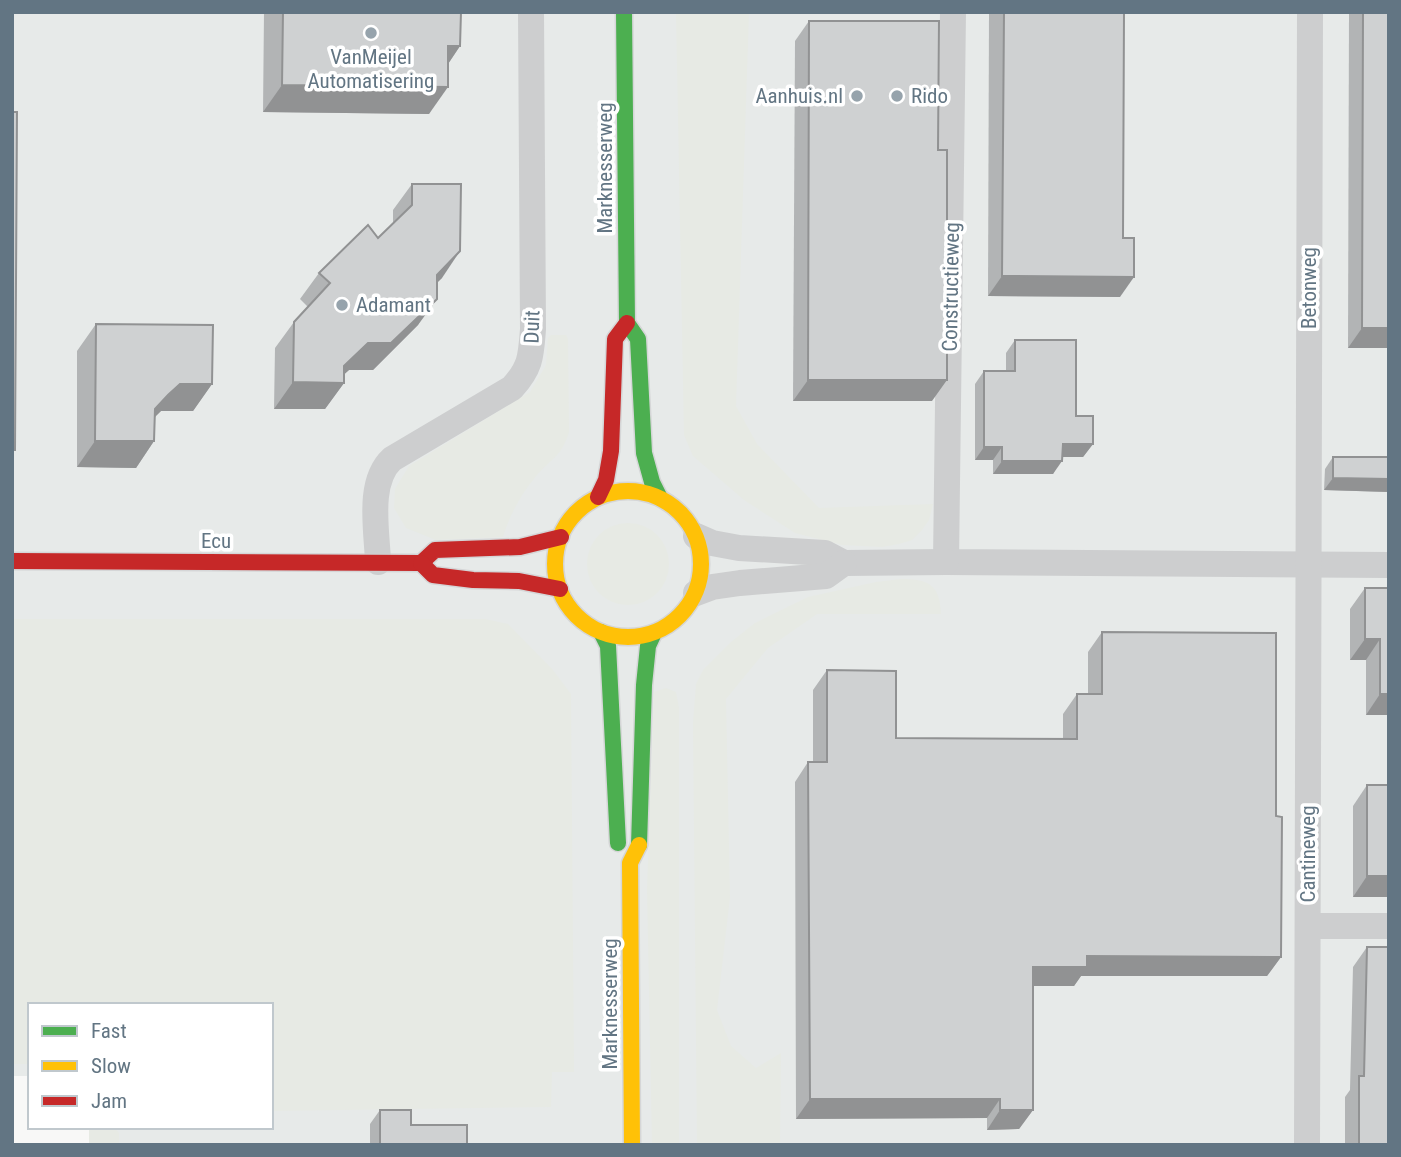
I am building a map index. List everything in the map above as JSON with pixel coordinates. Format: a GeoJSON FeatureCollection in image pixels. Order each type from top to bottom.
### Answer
{"type":"FeatureCollection","features":[{"type":"Feature","properties":{"kind":"main road","name":"Marknesserweg"},"geometry":{"type":"LineString","coordinates":[[624,12],[627,323],[638,340],[644,453],[652,482],[660,498]]}},
{"type":"Feature","properties":{"kind":"main road","name":"Marknesserweg"},"geometry":{"type":"LineString","coordinates":[[598,497],[607,480],[611,452],[615,339],[627,323]]}},
{"type":"Feature","properties":{"kind":"main road"},"geometry":{"type":"LineString","coordinates":[[629,491],[660,498],[681,514],[696,536],[702,564],[696,593],[679,617],[654,633],[627,637],[601,632],[576,615],[560,589],[555,563],[561,537],[576,513],[598,497],[629,491]]}},
{"type":"Feature","properties":{"kind":"main road","name":"Ecu"},"geometry":{"type":"LineString","coordinates":[[421,563],[435,550],[520,547],[561,537]]}},
{"type":"Feature","properties":{"kind":"main road","name":"Ecu"},"geometry":{"type":"LineString","coordinates":[[12,561],[421,563],[433,575],[519,581],[560,589]]}},
{"type":"Feature","properties":{"kind":"main road","name":"Marknesserweg"},"geometry":{"type":"LineString","coordinates":[[601,632],[608,646],[618,848],[630,863]]}},
{"type":"Feature","properties":{"kind":"main road","name":"Marknesserweg"},"geometry":{"type":"LineString","coordinates":[[632,1145],[630,863],[639,848],[644,685],[648,646],[654,633]]}},
{"type":"Feature","properties":{"kind":"street","name":"Duit"},"geometry":{"type":"LineString","coordinates":[[378,562],[375,496],[384,467],[392,459],[512,388],[524,375],[530,362],[533,329],[531,12]]}},
{"type":"Feature","properties":{"kind":"street","name":"Constructieweg"},"geometry":{"type":"LineString","coordinates":[[946,562],[953,12]]}},
{"type":"Feature","properties":{"kind":"street","name":"Betonweg"},"geometry":{"type":"LineString","coordinates":[[1310,12],[1310,564]]}},
{"type":"Feature","properties":{"kind":"street"},"geometry":{"type":"LineString","coordinates":[[696,536],[712,543],[739,548],[825,554],[844,563],[1389,565]]}},
{"type":"Feature","properties":{"kind":"street"},"geometry":{"type":"LineString","coordinates":[[696,593],[712,587],[740,583],[825,576],[844,563]]}},
{"type":"Feature","properties":{"kind":"street","name":"Cantineweg"},"geometry":{"type":"LineString","coordinates":[[1307,1145],[1310,564]]}},
{"type":"Feature","properties":{"kind":"street"},"geometry":{"type":"LineString","coordinates":[[1308,926],[1389,926]]}},
{"type":"Feature","properties":{"kind":"shaded area"},"geometry":{"type":"Polygon","coordinates":[[[12,12],[1389,12],[1389,1145],[93,1145],[94,1129],[273,1129],[273,1003],[28,1003],[28,1076],[12,1076],[12,12]]]}},
{"type":"Feature","properties":{"kind":"shaded area"},"geometry":{"type":"Polygon","coordinates":[[[676,12],[749,12],[736,406],[757,444],[819,508],[933,504],[929,520],[912,540],[882,547],[842,545],[795,533],[744,500],[693,456],[684,435],[676,12]]]}},
{"type":"Feature","properties":{"kind":"shaded area"},"geometry":{"type":"Polygon","coordinates":[[[551,335],[566,335],[568,339],[569,432],[560,452],[537,475],[521,497],[503,537],[436,540],[406,528],[394,508],[395,489],[409,466],[530,392],[546,365],[548,338],[551,335]]]}},
{"type":"Feature","properties":{"kind":"shaded area"},"geometry":{"type":"Polygon","coordinates":[[[628,523],[644,526],[657,535],[666,548],[669,564],[666,580],[657,593],[644,602],[628,605],[612,602],[599,593],[590,580],[587,564],[590,548],[599,535],[612,526],[628,523]]]}},
{"type":"Feature","properties":{"kind":"shaded area"},"geometry":{"type":"Polygon","coordinates":[[[901,579],[919,580],[931,586],[938,596],[941,614],[817,614],[768,648],[726,699],[730,897],[717,1010],[731,1046],[756,1068],[781,1053],[780,1145],[697,1145],[693,722],[696,684],[703,670],[755,623],[808,597],[901,579]]]}},
{"type":"Feature","properties":{"kind":"shaded area"},"geometry":{"type":"Polygon","coordinates":[[[12,619],[485,619],[508,624],[553,670],[571,694],[574,1072],[552,1072],[551,1107],[273,1111],[273,1003],[28,1003],[28,1064],[12,1064],[12,619]]]}},
{"type":"Feature","properties":{"kind":"shaded area"},"geometry":{"type":"Polygon","coordinates":[[[666,688],[676,692],[679,708],[679,1145],[652,1145],[647,889],[654,692],[666,688]]]}},
{"type":"Feature","properties":{"kind":"shaded area"},"geometry":{"type":"Polygon","coordinates":[[[89,1129],[116,1129],[119,1133],[119,1145],[89,1145],[89,1129]]]}},
{"type":"Feature","properties":{"kind":"building"},"geometry":{"type":"Polygon","coordinates":[[[283,12],[461,12],[460,46],[448,46],[448,87],[282,85],[283,12]]]}},
{"type":"Feature","properties":{"kind":"building"},"geometry":{"type":"Polygon","coordinates":[[[1004,12],[1124,12],[1123,238],[1134,238],[1134,277],[1002,276],[1004,12]]]}},
{"type":"Feature","properties":{"kind":"building"},"geometry":{"type":"Polygon","coordinates":[[[1363,12],[1389,12],[1389,328],[1362,328],[1363,12]]]}},
{"type":"Feature","properties":{"kind":"building"},"geometry":{"type":"Polygon","coordinates":[[[809,21],[939,21],[938,150],[947,150],[947,380],[808,380],[809,21]]]}},
{"type":"Feature","properties":{"kind":"building"},"geometry":{"type":"Polygon","coordinates":[[[12,112],[17,112],[15,450],[12,450],[12,112]]]}},
{"type":"Feature","properties":{"kind":"building"},"geometry":{"type":"Polygon","coordinates":[[[412,184],[461,184],[460,251],[437,275],[437,299],[391,343],[368,343],[344,366],[344,383],[293,382],[294,322],[330,283],[319,273],[368,225],[378,238],[412,205],[412,184]]]}},
{"type":"Feature","properties":{"kind":"building"},"geometry":{"type":"Polygon","coordinates":[[[96,324],[213,325],[212,384],[180,384],[168,395],[155,409],[154,441],[95,441],[96,324]]]}},
{"type":"Feature","properties":{"kind":"building"},"geometry":{"type":"Polygon","coordinates":[[[1015,340],[1076,340],[1076,416],[1093,416],[1093,444],[1063,444],[1062,461],[1002,461],[1002,447],[984,447],[984,371],[1015,371],[1015,340]]]}},
{"type":"Feature","properties":{"kind":"building"},"geometry":{"type":"Polygon","coordinates":[[[1333,457],[1389,457],[1389,479],[1333,478],[1333,457]]]}},
{"type":"Feature","properties":{"kind":"building"},"geometry":{"type":"Polygon","coordinates":[[[1365,588],[1389,588],[1389,694],[1380,694],[1380,639],[1365,639],[1365,588]]]}},
{"type":"Feature","properties":{"kind":"building"},"geometry":{"type":"Polygon","coordinates":[[[1102,632],[1276,633],[1276,816],[1282,817],[1281,957],[1087,956],[1087,967],[1033,967],[1033,1110],[1000,1110],[1000,1099],[810,1099],[808,762],[827,762],[827,670],[896,671],[896,738],[1077,739],[1077,694],[1102,694],[1102,632]]]}},
{"type":"Feature","properties":{"kind":"building"},"geometry":{"type":"Polygon","coordinates":[[[1367,785],[1389,785],[1389,876],[1367,876],[1367,785]]]}},
{"type":"Feature","properties":{"kind":"building"},"geometry":{"type":"Polygon","coordinates":[[[1367,947],[1389,947],[1389,1145],[1359,1145],[1359,1076],[1364,1076],[1367,947]]]}},
{"type":"Feature","properties":{"kind":"building"},"geometry":{"type":"Polygon","coordinates":[[[380,1110],[411,1110],[411,1125],[467,1125],[467,1145],[380,1145],[380,1110]]]}},
{"type":"Feature","properties":{"kind":"traffic: fast"},"geometry":{"type":"LineString","coordinates":[[624,12],[627,323],[638,339],[644,453],[652,482],[660,498]]}},
{"type":"Feature","properties":{"kind":"traffic: fast"},"geometry":{"type":"LineString","coordinates":[[601,632],[608,646],[618,843]]}},
{"type":"Feature","properties":{"kind":"traffic: fast"},"geometry":{"type":"LineString","coordinates":[[639,845],[644,685],[648,646],[654,633]]}},
{"type":"Feature","properties":{"kind":"traffic: slow"},"geometry":{"type":"LineString","coordinates":[[628,491],[656,497],[680,512],[695,536],[701,564],[695,592],[680,616],[656,631],[628,637],[600,631],[576,616],[561,592],[555,564],[561,536],[576,512],[600,497],[628,491]]}},
{"type":"Feature","properties":{"kind":"traffic: slow"},"geometry":{"type":"LineString","coordinates":[[632,1145],[630,863],[639,845]]}},
{"type":"Feature","properties":{"kind":"traffic: jam"},"geometry":{"type":"LineString","coordinates":[[598,497],[606,480],[611,451],[615,339],[627,323]]}},
{"type":"Feature","properties":{"kind":"traffic: jam"},"geometry":{"type":"LineString","coordinates":[[12,561],[421,563],[435,550],[520,547],[561,537]]}},
{"type":"Feature","properties":{"kind":"traffic: jam"},"geometry":{"type":"LineString","coordinates":[[421,563],[433,575],[473,580],[519,581],[560,589]]}},
{"type":"Feature","properties":{"kind":"place","name":"VanMeijel Automatisering"},"geometry":{"type":"Point","coordinates":[371,33]}},
{"type":"Feature","properties":{"kind":"place","name":"Aanhuis.nl"},"geometry":{"type":"Point","coordinates":[857,96]}},
{"type":"Feature","properties":{"kind":"place","name":"Rido"},"geometry":{"type":"Point","coordinates":[897,96]}},
{"type":"Feature","properties":{"kind":"place","name":"Adamant"},"geometry":{"type":"Point","coordinates":[342,305]}}]}
